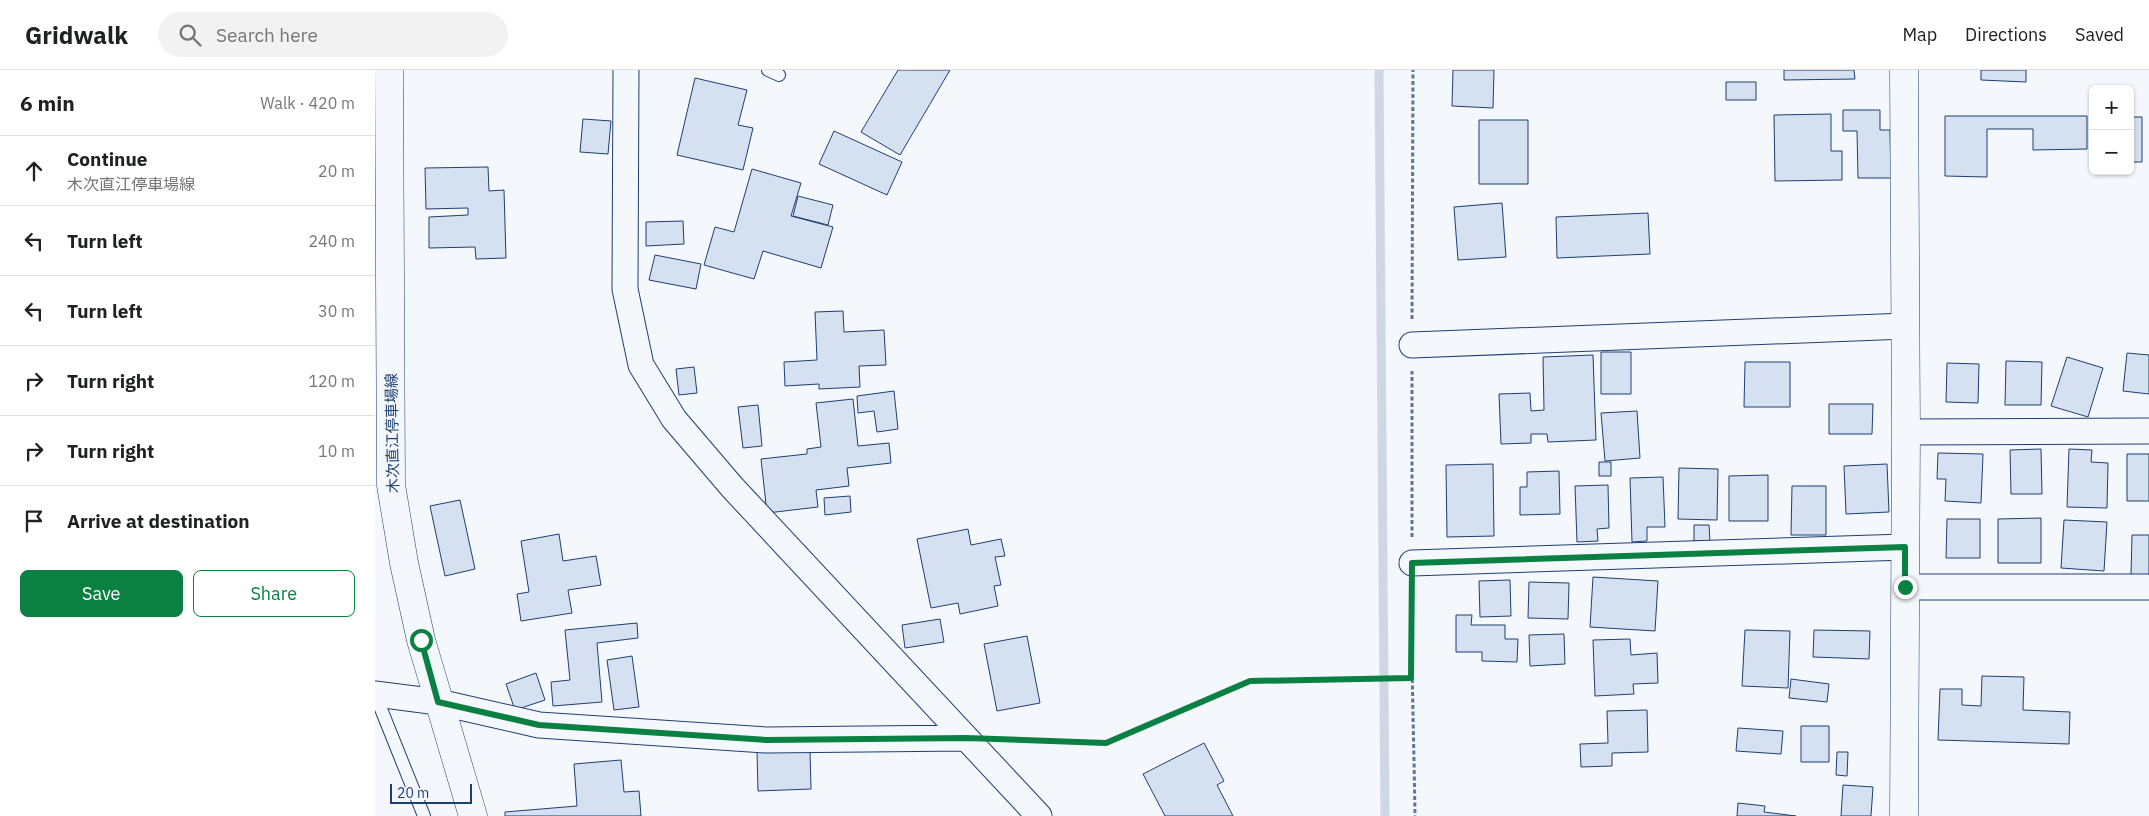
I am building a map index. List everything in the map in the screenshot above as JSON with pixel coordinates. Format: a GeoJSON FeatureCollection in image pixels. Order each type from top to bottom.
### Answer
{"type":"FeatureCollection","features":[{"type":"Feature","properties":{"kind":"street","name":"木次直江停車場線"},"geometry":{"type":"LineString","coordinates":[[389,70],[391,484],[406,573],[421,640],[473,816]]}},
{"type":"Feature","properties":{"kind":"street"},"geometry":{"type":"LineString","coordinates":[[625,70],[625,289],[641,365],[674,419],[733,487],[1039,816]]}},
{"type":"Feature","properties":{"kind":"street"},"geometry":{"type":"LineString","coordinates":[[1904,70],[1906,326],[1904,816]]}},
{"type":"Feature","properties":{"kind":"street"},"geometry":{"type":"LineString","coordinates":[[1412,345],[1906,326]]}},
{"type":"Feature","properties":{"kind":"street"},"geometry":{"type":"LineString","coordinates":[[1906,432],[2149,431]]}},
{"type":"Feature","properties":{"kind":"street"},"geometry":{"type":"LineString","coordinates":[[1412,563],[1905,547]]}},
{"type":"Feature","properties":{"kind":"street"},"geometry":{"type":"LineString","coordinates":[[1905,587],[2149,587]]}},
{"type":"Feature","properties":{"kind":"street"},"geometry":{"type":"LineString","coordinates":[[375,694],[438,702],[549,726],[766,740],[966,738]]}},
{"type":"Feature","properties":{"kind":"lane"},"geometry":{"type":"LineString","coordinates":[[375,694],[424,816]]}},
{"type":"Feature","properties":{"kind":"path"},"geometry":{"type":"LineString","coordinates":[[1413,70],[1411,678],[1414,711],[1415,816]]}},
{"type":"Feature","properties":{"kind":"path"},"geometry":{"type":"LineString","coordinates":[[966,738],[1106,743],[1250,681],[1411,678]]}},
{"type":"Feature","properties":{"kind":"building"},"geometry":{"type":"Polygon","coordinates":[[[898,70],[950,70],[900,155],[861,132],[898,70]]]}},
{"type":"Feature","properties":{"kind":"building"},"geometry":{"type":"Polygon","coordinates":[[[1453,70],[1494,70],[1493,108],[1452,106],[1453,70]]]}},
{"type":"Feature","properties":{"kind":"building"},"geometry":{"type":"Polygon","coordinates":[[[1784,70],[1854,70],[1855,79],[1784,80],[1784,70]]]}},
{"type":"Feature","properties":{"kind":"building"},"geometry":{"type":"Polygon","coordinates":[[[1981,70],[2026,70],[2026,82],[1981,80],[1981,70]]]}},
{"type":"Feature","properties":{"kind":"building"},"geometry":{"type":"Polygon","coordinates":[[[695,78],[747,90],[738,125],[753,128],[743,170],[677,155],[695,78]]]}},
{"type":"Feature","properties":{"kind":"building"},"geometry":{"type":"Polygon","coordinates":[[[1726,82],[1756,82],[1756,100],[1726,100],[1726,82]]]}},
{"type":"Feature","properties":{"kind":"building"},"geometry":{"type":"Polygon","coordinates":[[[1843,110],[1880,110],[1880,130],[1890,130],[1891,178],[1858,178],[1857,131],[1843,131],[1843,110]]]}},
{"type":"Feature","properties":{"kind":"building"},"geometry":{"type":"Polygon","coordinates":[[[1831,114],[1831,151],[1842,151],[1842,180],[1775,181],[1774,115],[1831,114]]]}},
{"type":"Feature","properties":{"kind":"building"},"geometry":{"type":"Polygon","coordinates":[[[1945,116],[2087,116],[2087,149],[2033,150],[2033,129],[1987,129],[1987,177],[1945,176],[1945,116]]]}},
{"type":"Feature","properties":{"kind":"building"},"geometry":{"type":"Polygon","coordinates":[[[2134,117],[2142,117],[2142,162],[2134,162],[2134,117]]]}},
{"type":"Feature","properties":{"kind":"building"},"geometry":{"type":"Polygon","coordinates":[[[583,119],[611,121],[608,154],[580,152],[583,119]]]}},
{"type":"Feature","properties":{"kind":"building"},"geometry":{"type":"Polygon","coordinates":[[[1479,120],[1528,120],[1528,184],[1479,184],[1479,120]]]}},
{"type":"Feature","properties":{"kind":"building"},"geometry":{"type":"Polygon","coordinates":[[[834,131],[902,162],[887,195],[819,164],[834,131]]]}},
{"type":"Feature","properties":{"kind":"building"},"geometry":{"type":"Polygon","coordinates":[[[488,167],[489,191],[504,190],[506,258],[476,259],[475,247],[429,248],[429,217],[468,215],[468,208],[426,209],[425,168],[488,167]]]}},
{"type":"Feature","properties":{"kind":"building"},"geometry":{"type":"Polygon","coordinates":[[[752,169],[801,183],[791,216],[833,227],[821,268],[763,251],[754,279],[704,265],[715,227],[734,232],[752,169]]]}},
{"type":"Feature","properties":{"kind":"building"},"geometry":{"type":"Polygon","coordinates":[[[798,196],[833,205],[828,225],[793,216],[798,196]]]}},
{"type":"Feature","properties":{"kind":"building"},"geometry":{"type":"Polygon","coordinates":[[[1502,203],[1506,257],[1458,260],[1454,207],[1502,203]]]}},
{"type":"Feature","properties":{"kind":"building"},"geometry":{"type":"Polygon","coordinates":[[[1648,213],[1650,254],[1557,258],[1556,217],[1648,213]]]}},
{"type":"Feature","properties":{"kind":"building"},"geometry":{"type":"Polygon","coordinates":[[[683,221],[684,244],[646,246],[646,222],[683,221]]]}},
{"type":"Feature","properties":{"kind":"building"},"geometry":{"type":"Polygon","coordinates":[[[655,255],[701,264],[696,289],[649,280],[655,255]]]}},
{"type":"Feature","properties":{"kind":"building"},"geometry":{"type":"Polygon","coordinates":[[[843,311],[844,332],[884,330],[886,365],[859,366],[860,387],[819,389],[819,384],[785,386],[784,362],[817,360],[815,312],[843,311]]]}},
{"type":"Feature","properties":{"kind":"building"},"geometry":{"type":"Polygon","coordinates":[[[1601,352],[1631,352],[1631,394],[1601,394],[1601,352]]]}},
{"type":"Feature","properties":{"kind":"building"},"geometry":{"type":"Polygon","coordinates":[[[2127,353],[2149,355],[2149,394],[2123,391],[2127,353]]]}},
{"type":"Feature","properties":{"kind":"building"},"geometry":{"type":"Polygon","coordinates":[[[1593,355],[1596,440],[1548,442],[1547,434],[1531,434],[1531,443],[1501,444],[1499,394],[1530,393],[1531,411],[1544,410],[1543,357],[1593,355]]]}},
{"type":"Feature","properties":{"kind":"building"},"geometry":{"type":"Polygon","coordinates":[[[2067,357],[2103,368],[2088,417],[2051,406],[2067,357]]]}},
{"type":"Feature","properties":{"kind":"building"},"geometry":{"type":"Polygon","coordinates":[[[2006,361],[2042,362],[2041,405],[2005,405],[2006,361]]]}},
{"type":"Feature","properties":{"kind":"building"},"geometry":{"type":"Polygon","coordinates":[[[1745,362],[1790,362],[1790,407],[1744,407],[1745,362]]]}},
{"type":"Feature","properties":{"kind":"building"},"geometry":{"type":"Polygon","coordinates":[[[1947,363],[1979,364],[1978,403],[1946,402],[1947,363]]]}},
{"type":"Feature","properties":{"kind":"building"},"geometry":{"type":"Polygon","coordinates":[[[694,367],[697,393],[679,395],[676,369],[694,367]]]}},
{"type":"Feature","properties":{"kind":"building"},"geometry":{"type":"Polygon","coordinates":[[[894,391],[898,429],[877,432],[874,411],[858,413],[857,396],[894,391]]]}},
{"type":"Feature","properties":{"kind":"building"},"geometry":{"type":"Polygon","coordinates":[[[853,399],[858,446],[889,443],[891,463],[847,468],[849,486],[816,490],[818,507],[767,513],[761,459],[807,454],[807,449],[821,447],[816,403],[853,399]]]}},
{"type":"Feature","properties":{"kind":"building"},"geometry":{"type":"Polygon","coordinates":[[[1829,404],[1873,404],[1872,434],[1829,434],[1829,404]]]}},
{"type":"Feature","properties":{"kind":"building"},"geometry":{"type":"Polygon","coordinates":[[[758,405],[762,446],[743,448],[738,407],[758,405]]]}},
{"type":"Feature","properties":{"kind":"building"},"geometry":{"type":"Polygon","coordinates":[[[1637,411],[1640,458],[1605,461],[1601,413],[1637,411]]]}},
{"type":"Feature","properties":{"kind":"building"},"geometry":{"type":"Polygon","coordinates":[[[2041,449],[2042,494],[2011,494],[2010,450],[2041,449]]]}},
{"type":"Feature","properties":{"kind":"building"},"geometry":{"type":"Polygon","coordinates":[[[2069,449],[2092,450],[2091,462],[2108,463],[2107,508],[2067,507],[2069,449]]]}},
{"type":"Feature","properties":{"kind":"building"},"geometry":{"type":"Polygon","coordinates":[[[1938,453],[1983,454],[1981,503],[1945,501],[1946,479],[1937,479],[1938,453]]]}},
{"type":"Feature","properties":{"kind":"building"},"geometry":{"type":"Polygon","coordinates":[[[2127,454],[2149,454],[2149,501],[2127,501],[2127,454]]]}},
{"type":"Feature","properties":{"kind":"building"},"geometry":{"type":"Polygon","coordinates":[[[1599,462],[1611,462],[1611,476],[1599,476],[1599,462]]]}},
{"type":"Feature","properties":{"kind":"building"},"geometry":{"type":"Polygon","coordinates":[[[1493,464],[1494,536],[1447,537],[1446,465],[1493,464]]]}},
{"type":"Feature","properties":{"kind":"building"},"geometry":{"type":"Polygon","coordinates":[[[1887,464],[1889,512],[1846,514],[1844,466],[1887,464]]]}},
{"type":"Feature","properties":{"kind":"building"},"geometry":{"type":"Polygon","coordinates":[[[1679,468],[1718,469],[1717,520],[1678,519],[1679,468]]]}},
{"type":"Feature","properties":{"kind":"building"},"geometry":{"type":"Polygon","coordinates":[[[1559,471],[1560,514],[1520,515],[1520,487],[1527,487],[1527,472],[1559,471]]]}},
{"type":"Feature","properties":{"kind":"building"},"geometry":{"type":"Polygon","coordinates":[[[1768,475],[1768,521],[1729,521],[1729,476],[1768,475]]]}},
{"type":"Feature","properties":{"kind":"building"},"geometry":{"type":"Polygon","coordinates":[[[1663,477],[1665,527],[1647,527],[1647,541],[1632,542],[1630,478],[1663,477]]]}},
{"type":"Feature","properties":{"kind":"building"},"geometry":{"type":"Polygon","coordinates":[[[1608,485],[1609,528],[1597,529],[1598,541],[1577,542],[1575,486],[1608,485]]]}},
{"type":"Feature","properties":{"kind":"building"},"geometry":{"type":"Polygon","coordinates":[[[1792,486],[1826,486],[1826,535],[1791,535],[1792,486]]]}},
{"type":"Feature","properties":{"kind":"building"},"geometry":{"type":"Polygon","coordinates":[[[850,496],[851,512],[825,515],[824,498],[850,496]]]}},
{"type":"Feature","properties":{"kind":"building"},"geometry":{"type":"Polygon","coordinates":[[[460,500],[475,569],[445,576],[430,506],[460,500]]]}},
{"type":"Feature","properties":{"kind":"building"},"geometry":{"type":"Polygon","coordinates":[[[2041,518],[2041,563],[1998,563],[1998,519],[2041,518]]]}},
{"type":"Feature","properties":{"kind":"building"},"geometry":{"type":"Polygon","coordinates":[[[1947,519],[1980,519],[1980,558],[1946,558],[1947,519]]]}},
{"type":"Feature","properties":{"kind":"building"},"geometry":{"type":"Polygon","coordinates":[[[2064,520],[2107,522],[2104,571],[2061,568],[2064,520]]]}},
{"type":"Feature","properties":{"kind":"building"},"geometry":{"type":"Polygon","coordinates":[[[1694,525],[1709,525],[1710,541],[1694,541],[1694,525]]]}},
{"type":"Feature","properties":{"kind":"building"},"geometry":{"type":"Polygon","coordinates":[[[968,529],[971,545],[1001,539],[1005,556],[995,557],[1001,585],[994,586],[998,606],[960,614],[958,603],[931,608],[917,539],[968,529]]]}},
{"type":"Feature","properties":{"kind":"building"},"geometry":{"type":"Polygon","coordinates":[[[559,534],[563,561],[596,556],[601,585],[568,590],[572,613],[521,621],[517,594],[529,592],[521,541],[559,534]]]}},
{"type":"Feature","properties":{"kind":"building"},"geometry":{"type":"Polygon","coordinates":[[[2132,535],[2149,535],[2149,576],[2131,575],[2132,535]]]}},
{"type":"Feature","properties":{"kind":"building"},"geometry":{"type":"Polygon","coordinates":[[[1593,577],[1658,581],[1655,631],[1590,627],[1593,577]]]}},
{"type":"Feature","properties":{"kind":"building"},"geometry":{"type":"Polygon","coordinates":[[[1510,580],[1511,616],[1480,617],[1479,581],[1510,580]]]}},
{"type":"Feature","properties":{"kind":"building"},"geometry":{"type":"Polygon","coordinates":[[[1529,582],[1569,583],[1568,619],[1528,618],[1529,582]]]}},
{"type":"Feature","properties":{"kind":"building"},"geometry":{"type":"Polygon","coordinates":[[[1456,615],[1472,615],[1471,625],[1505,625],[1505,639],[1518,639],[1517,662],[1482,661],[1482,652],[1456,652],[1456,615]]]}},
{"type":"Feature","properties":{"kind":"building"},"geometry":{"type":"Polygon","coordinates":[[[940,619],[944,642],[905,648],[902,625],[940,619]]]}},
{"type":"Feature","properties":{"kind":"building"},"geometry":{"type":"Polygon","coordinates":[[[637,623],[638,638],[597,643],[602,702],[553,706],[551,682],[570,680],[565,630],[637,623]]]}},
{"type":"Feature","properties":{"kind":"building"},"geometry":{"type":"Polygon","coordinates":[[[1745,630],[1790,631],[1788,688],[1742,686],[1745,630]]]}},
{"type":"Feature","properties":{"kind":"building"},"geometry":{"type":"Polygon","coordinates":[[[1814,630],[1870,631],[1869,659],[1813,657],[1814,630]]]}},
{"type":"Feature","properties":{"kind":"building"},"geometry":{"type":"Polygon","coordinates":[[[1564,634],[1565,664],[1530,666],[1529,635],[1564,634]]]}},
{"type":"Feature","properties":{"kind":"building"},"geometry":{"type":"Polygon","coordinates":[[[1027,636],[1040,703],[997,711],[984,644],[1027,636]]]}},
{"type":"Feature","properties":{"kind":"building"},"geometry":{"type":"Polygon","coordinates":[[[1630,639],[1631,655],[1657,653],[1658,683],[1633,684],[1634,694],[1595,696],[1593,640],[1630,639]]]}},
{"type":"Feature","properties":{"kind":"building"},"geometry":{"type":"Polygon","coordinates":[[[632,656],[639,707],[614,710],[607,660],[632,656]]]}},
{"type":"Feature","properties":{"kind":"building"},"geometry":{"type":"Polygon","coordinates":[[[536,673],[545,700],[515,710],[506,684],[536,673]]]}},
{"type":"Feature","properties":{"kind":"building"},"geometry":{"type":"Polygon","coordinates":[[[1982,676],[2024,677],[2023,710],[2070,712],[2069,744],[1938,740],[1940,689],[1962,689],[1962,705],[1981,706],[1982,676]]]}},
{"type":"Feature","properties":{"kind":"building"},"geometry":{"type":"Polygon","coordinates":[[[1791,679],[1829,684],[1827,702],[1789,698],[1791,679]]]}},
{"type":"Feature","properties":{"kind":"building"},"geometry":{"type":"Polygon","coordinates":[[[1647,710],[1648,752],[1612,753],[1612,766],[1581,767],[1580,744],[1608,743],[1607,711],[1647,710]]]}},
{"type":"Feature","properties":{"kind":"building"},"geometry":{"type":"Polygon","coordinates":[[[1801,726],[1829,726],[1829,762],[1801,762],[1801,726]]]}},
{"type":"Feature","properties":{"kind":"building"},"geometry":{"type":"Polygon","coordinates":[[[1738,728],[1783,731],[1781,754],[1736,751],[1738,728]]]}},
{"type":"Feature","properties":{"kind":"building"},"geometry":{"type":"Polygon","coordinates":[[[1204,743],[1224,781],[1217,785],[1233,816],[1165,816],[1143,774],[1204,743]]]}},
{"type":"Feature","properties":{"kind":"building"},"geometry":{"type":"Polygon","coordinates":[[[810,750],[811,789],[758,791],[757,752],[810,750]]]}},
{"type":"Feature","properties":{"kind":"building"},"geometry":{"type":"Polygon","coordinates":[[[1837,752],[1848,752],[1847,776],[1836,775],[1837,752]]]}},
{"type":"Feature","properties":{"kind":"building"},"geometry":{"type":"Polygon","coordinates":[[[621,760],[624,792],[639,791],[641,816],[505,816],[505,812],[577,806],[574,764],[621,760]]]}},
{"type":"Feature","properties":{"kind":"building"},"geometry":{"type":"Polygon","coordinates":[[[1843,785],[1873,787],[1871,816],[1841,816],[1843,785]]]}},
{"type":"Feature","properties":{"kind":"building"},"geometry":{"type":"Polygon","coordinates":[[[1738,803],[1765,806],[1764,812],[1796,816],[1737,816],[1738,803]]]}},
{"type":"Feature","properties":{"kind":"waterway"},"geometry":{"type":"LineString","coordinates":[[1379,70],[1385,816]]}},
{"type":"Feature","properties":{"kind":"route"},"geometry":{"type":"LineString","coordinates":[[421,640],[438,702],[539,725],[766,740],[966,738],[1106,743],[1250,681],[1411,678],[1412,563],[1905,547],[1905,587]]}}]}
